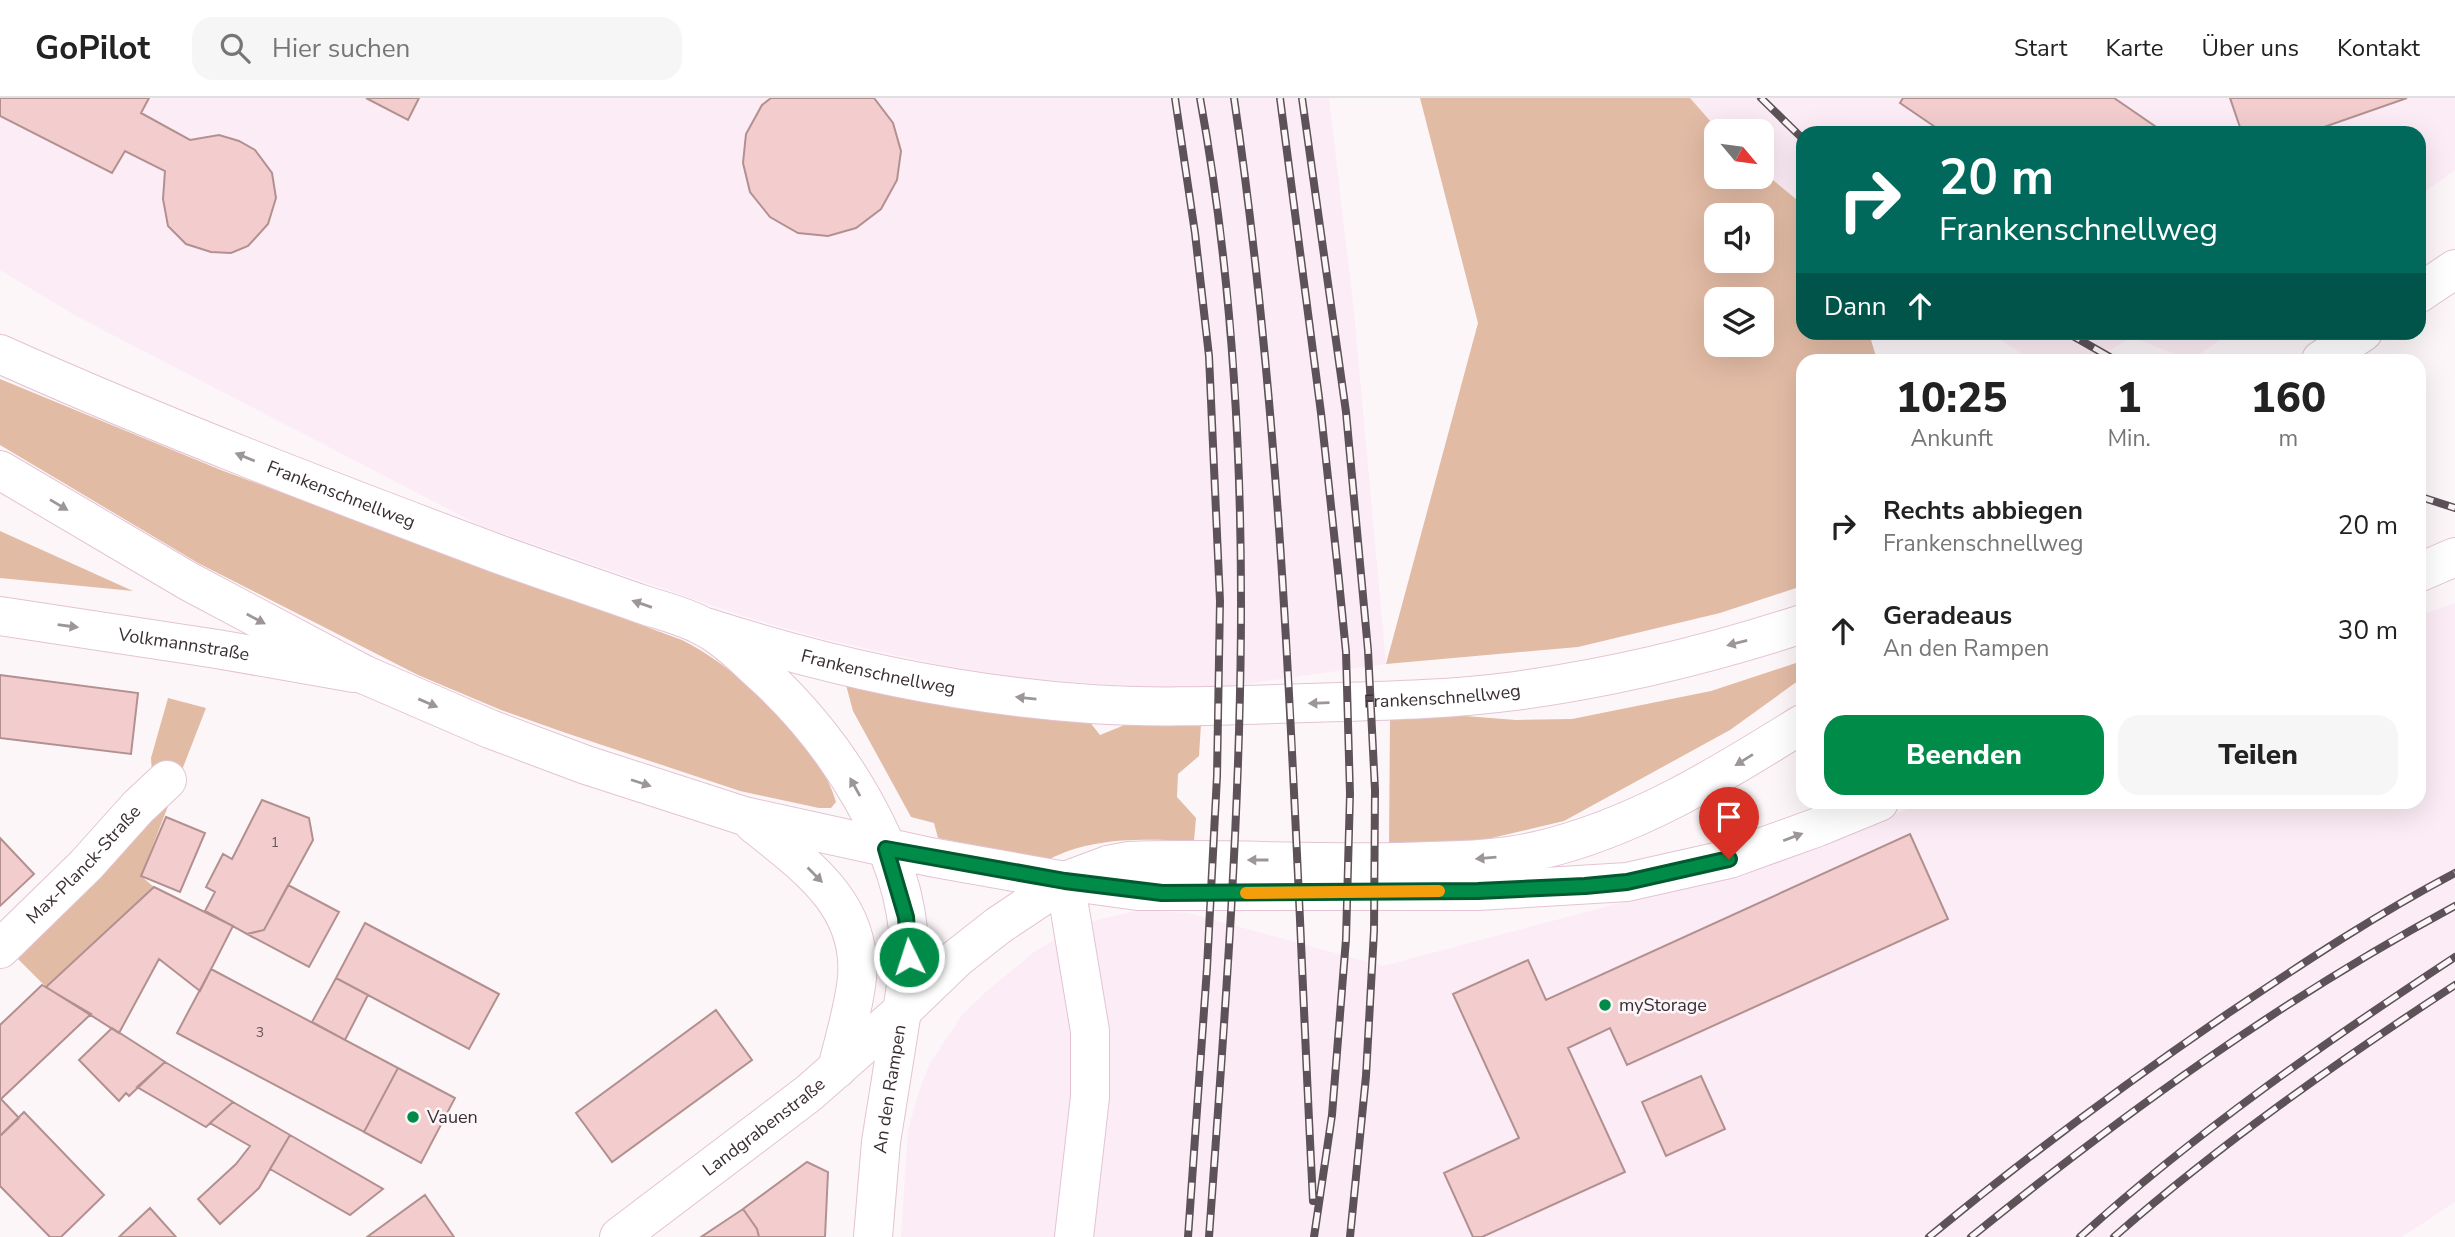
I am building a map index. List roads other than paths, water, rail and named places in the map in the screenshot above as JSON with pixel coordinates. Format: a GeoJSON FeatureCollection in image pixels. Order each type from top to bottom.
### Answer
{"type":"FeatureCollection","features":[{"type":"Feature","properties":{"kind":"main road"},"geometry":{"type":"LineString","coordinates":[[2426,289],[2455,269]]}},
{"type":"Feature","properties":{"kind":"main road"},"geometry":{"type":"LineString","coordinates":[[2330,354],[2351,340]]}},
{"type":"Feature","properties":{"kind":"main road","name":"Frankenschnellweg"},"geometry":{"type":"LineString","coordinates":[[0,354],[243,456],[522,563],[706,627],[872,674],[964,690],[1094,704],[1227,706],[1424,698],[1515,691],[1674,659],[1796,626]]}},
{"type":"Feature","properties":{"kind":"main road"},"geometry":{"type":"LineString","coordinates":[[0,470],[188,581],[365,675],[489,729],[574,761],[744,816],[886,849],[1065,881],[1162,893],[1478,891],[1627,882],[1682,871],[1740,855],[1862,809]]}},
{"type":"Feature","properties":{"kind":"main road"},"geometry":{"type":"LineString","coordinates":[[2426,570],[2455,557]]}},
{"type":"Feature","properties":{"kind":"main road","name":"Volkmannstraße"},"geometry":{"type":"LineString","coordinates":[[0,617],[218,649],[365,675]]}},
{"type":"Feature","properties":{"kind":"main road"},"geometry":{"type":"LineString","coordinates":[[706,627],[769,680],[811,724],[841,763],[886,849],[901,894],[909,943],[902,1012]]}},
{"type":"Feature","properties":{"kind":"main road","name":"An den Rampen"},"geometry":{"type":"LineString","coordinates":[[873,1237],[882,1135],[902,1012],[957,958],[999,925],[1065,881],[1108,865],[1129,861],[1390,863],[1490,858],[1534,852],[1639,816],[1689,792],[1796,728]]}},
{"type":"Feature","properties":{"kind":"main road","name":"Max-Planck-Straße"},"geometry":{"type":"LineString","coordinates":[[0,949],[86,865],[138,807],[167,780]]}},
{"type":"Feature","properties":{"kind":"main road"},"geometry":{"type":"LineString","coordinates":[[744,816],[832,893],[856,943],[857,980],[836,1069]]}},
{"type":"Feature","properties":{"kind":"main road"},"geometry":{"type":"LineString","coordinates":[[1065,881],[1090,1031],[1090,1097],[1074,1237]]}},
{"type":"Feature","properties":{"kind":"main road","name":"Landgrabenstraße"},"geometry":{"type":"LineString","coordinates":[[619,1237],[781,1116],[902,1012]]}},
{"type":"Feature","properties":{"kind":"railway"},"geometry":{"type":"LineString","coordinates":[[1175,98],[1195,233],[1209,356],[1220,601],[1217,776],[1188,1237]]}},
{"type":"Feature","properties":{"kind":"railway"},"geometry":{"type":"LineString","coordinates":[[1200,98],[1221,240],[1234,382],[1240,524],[1236,809],[1209,1237]]}},
{"type":"Feature","properties":{"kind":"railway"},"geometry":{"type":"LineString","coordinates":[[1234,98],[1252,235],[1278,510],[1313,1201]]}},
{"type":"Feature","properties":{"kind":"railway"},"geometry":{"type":"LineString","coordinates":[[1280,98],[1321,413],[1346,652],[1350,794],[1346,939],[1332,1115],[1314,1237]]}},
{"type":"Feature","properties":{"kind":"railway"},"geometry":{"type":"LineString","coordinates":[[1302,98],[1346,412],[1368,650],[1375,790],[1374,931],[1366,1076],[1350,1237]]}},
{"type":"Feature","properties":{"kind":"railway"},"geometry":{"type":"LineString","coordinates":[[1761,98],[1796,132]]}},
{"type":"Feature","properties":{"kind":"railway"},"geometry":{"type":"LineString","coordinates":[[2080,340],[2104,354]]}},
{"type":"Feature","properties":{"kind":"railway"},"geometry":{"type":"LineString","coordinates":[[2426,499],[2455,508]]}},
{"type":"Feature","properties":{"kind":"railway"},"geometry":{"type":"LineString","coordinates":[[1929,1237],[2039,1149],[2191,1039],[2341,940],[2455,873]]}},
{"type":"Feature","properties":{"kind":"railway"},"geometry":{"type":"LineString","coordinates":[[1971,1237],[2086,1146],[2205,1060],[2328,980],[2455,906]]}},
{"type":"Feature","properties":{"kind":"railway"},"geometry":{"type":"LineString","coordinates":[[2080,1237],[2215,1125],[2357,1022],[2455,957]]}},
{"type":"Feature","properties":{"kind":"railway"},"geometry":{"type":"LineString","coordinates":[[2114,1237],[2195,1169],[2280,1105],[2455,985]]}},
{"type":"Feature","properties":{"kind":"place","name":"myStorage"},"geometry":{"type":"Point","coordinates":[1605,1005]}},
{"type":"Feature","properties":{"kind":"place","name":"Vauen"},"geometry":{"type":"Point","coordinates":[413,1117]}}]}
